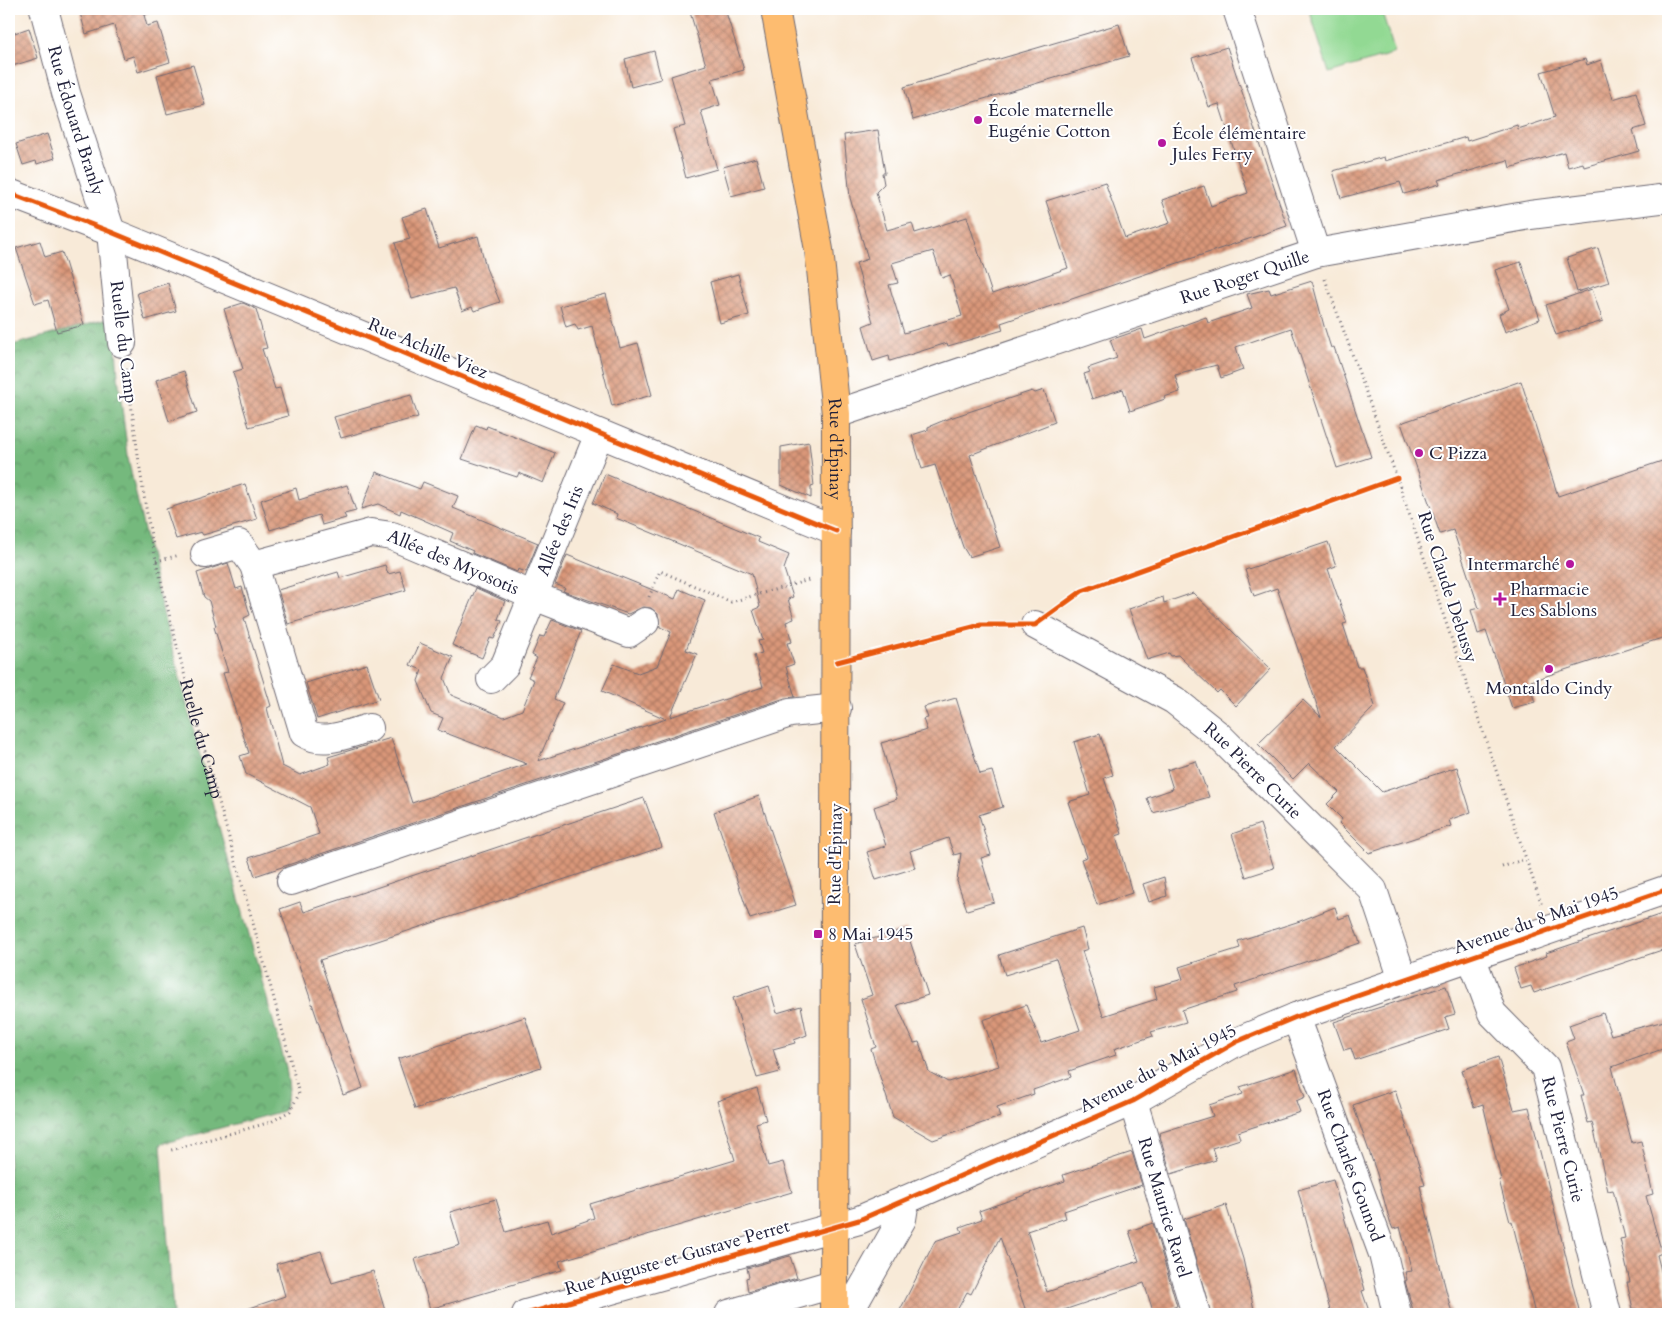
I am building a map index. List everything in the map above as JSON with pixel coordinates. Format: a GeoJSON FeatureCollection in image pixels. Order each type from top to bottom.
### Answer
{"type":"FeatureCollection","features":[{"type":"Feature","properties":{"kind":"main road","name":"Rue d'Épinay"},"geometry":{"type":"LineString","coordinates":[[775,9],[819,250],[836,414],[837,708],[834,1009],[836,1226],[833,1284],[834,1314]]}},
{"type":"Feature","properties":{"kind":"street","name":"Rue Édouard Branly"},"geometry":{"type":"LineString","coordinates":[[44,9],[66,93],[111,232]]}},
{"type":"Feature","properties":{"kind":"street"},"geometry":{"type":"LineString","coordinates":[[1237,9],[1316,253]]}},
{"type":"Feature","properties":{"kind":"street","name":"Rue Achille Viez"},"geometry":{"type":"LineString","coordinates":[[9,193],[111,232],[836,530]]}},
{"type":"Feature","properties":{"kind":"street","name":"Rue Roger Quille"},"geometry":{"type":"LineString","coordinates":[[836,414],[1316,253],[1430,244],[1530,215],[1668,198]]}},
{"type":"Feature","properties":{"kind":"street","name":"Ruelle du Camp"},"geometry":{"type":"LineString","coordinates":[[111,232],[122,343]]}},
{"type":"Feature","properties":{"kind":"street","name":"Allée des Iris"},"geometry":{"type":"LineString","coordinates":[[491,679],[506,665],[599,434]]}},
{"type":"Feature","properties":{"kind":"street","name":"Allée des Myosotis"},"geometry":{"type":"LineString","coordinates":[[254,565],[371,533],[392,536],[534,596],[629,633],[644,622]]}},
{"type":"Feature","properties":{"kind":"street"},"geometry":{"type":"LineString","coordinates":[[205,554],[239,544],[254,565],[304,733],[313,739],[324,740],[369,728]]}},
{"type":"Feature","properties":{"kind":"street","name":"Rue Pierre Curie"},"geometry":{"type":"LineString","coordinates":[[1036,625],[1174,700],[1218,736],[1373,890],[1403,980]]}},
{"type":"Feature","properties":{"kind":"street"},"geometry":{"type":"LineString","coordinates":[[291,881],[790,713],[837,708]]}},
{"type":"Feature","properties":{"kind":"street","name":"Avenue du 8 Mai 1945"},"geometry":{"type":"LineString","coordinates":[[836,1226],[859,1220],[1133,1101],[1236,1042],[1296,1017],[1668,889]]}},
{"type":"Feature","properties":{"kind":"street","name":"Rue Pierre Curie"},"geometry":{"type":"LineString","coordinates":[[1471,956],[1492,1013],[1545,1067],[1607,1314]]}},
{"type":"Feature","properties":{"kind":"street","name":"Rue Charles Gounod"},"geometry":{"type":"LineString","coordinates":[[1296,1017],[1383,1254],[1397,1314]]}},
{"type":"Feature","properties":{"kind":"street","name":"Rue Maurice Ravel"},"geometry":{"type":"LineString","coordinates":[[1133,1101],[1196,1314]]}},
{"type":"Feature","properties":{"kind":"street"},"geometry":{"type":"LineString","coordinates":[[848,1314],[902,1219],[905,1200]]}},
{"type":"Feature","properties":{"kind":"street","name":"Rue Auguste et Gustave Perret"},"geometry":{"type":"LineString","coordinates":[[526,1314],[836,1226]]}},
{"type":"Feature","properties":{"kind":"street"},"geometry":{"type":"LineString","coordinates":[[730,1314],[833,1284]]}},
{"type":"Feature","properties":{"kind":"path"},"geometry":{"type":"LineString","coordinates":[[1388,482],[1397,478]]}},
{"type":"Feature","properties":{"kind":"path"},"geometry":{"type":"LineString","coordinates":[[644,622],[644,610],[660,571],[731,602],[812,579],[837,578]]}},
{"type":"Feature","properties":{"kind":"path"},"geometry":{"type":"LineString","coordinates":[[1502,867],[1525,859]]}},
{"type":"Feature","properties":{"kind":"green space"},"geometry":{"type":"Polygon","coordinates":[[[1309,9],[1381,9],[1395,53],[1329,73],[1309,9]]]}},
{"type":"Feature","properties":{"kind":"green space"},"geometry":{"type":"Polygon","coordinates":[[[114,317],[118,376],[129,463],[159,598],[214,809],[286,1067],[289,1089],[283,1111],[161,1144],[173,1314],[9,1314],[9,346],[114,317]]]}},
{"type":"Feature","properties":{"kind":"building"},"geometry":{"type":"Polygon","coordinates":[[[93,9],[149,9],[149,13],[144,15],[147,26],[158,23],[170,62],[138,72],[133,56],[124,59],[114,25],[86,34],[80,13],[93,9]]]}},
{"type":"Feature","properties":{"kind":"building"},"geometry":{"type":"Polygon","coordinates":[[[689,9],[725,9],[744,70],[712,79],[720,105],[701,111],[717,169],[686,178],[673,129],[685,126],[671,76],[706,65],[689,9]]]}},
{"type":"Feature","properties":{"kind":"building"},"geometry":{"type":"Polygon","coordinates":[[[1119,24],[1129,56],[913,120],[904,87],[1119,24]]]}},
{"type":"Feature","properties":{"kind":"building"},"geometry":{"type":"Polygon","coordinates":[[[29,28],[38,58],[9,67],[9,35],[29,28]]]}},
{"type":"Feature","properties":{"kind":"building"},"geometry":{"type":"Polygon","coordinates":[[[1227,47],[1287,226],[1001,323],[1003,330],[948,346],[947,343],[890,361],[889,356],[873,361],[863,326],[873,322],[856,263],[868,259],[850,198],[844,135],[878,130],[885,173],[882,173],[884,184],[876,192],[887,230],[912,223],[915,233],[967,217],[992,294],[1068,268],[1046,201],[1105,182],[1125,238],[1170,223],[1162,200],[1204,186],[1211,206],[1248,193],[1219,104],[1209,107],[1192,58],[1227,47]],[[933,251],[892,263],[898,283],[889,285],[904,333],[962,316],[950,275],[942,278],[933,251]]]}},
{"type":"Feature","properties":{"kind":"building"},"geometry":{"type":"Polygon","coordinates":[[[654,51],[661,79],[631,87],[625,59],[654,51]]]}},
{"type":"Feature","properties":{"kind":"building"},"geometry":{"type":"Polygon","coordinates":[[[1585,59],[1587,65],[1601,60],[1613,99],[1636,92],[1646,126],[1633,130],[1639,151],[1584,167],[1583,163],[1568,167],[1564,152],[1510,168],[1508,160],[1438,180],[1440,184],[1404,194],[1400,182],[1341,198],[1333,171],[1384,157],[1385,161],[1466,137],[1467,141],[1517,125],[1518,129],[1555,117],[1541,72],[1585,59]]]}},
{"type":"Feature","properties":{"kind":"building"},"geometry":{"type":"Polygon","coordinates":[[[193,65],[205,105],[167,114],[157,75],[193,65]]]}},
{"type":"Feature","properties":{"kind":"building"},"geometry":{"type":"Polygon","coordinates":[[[47,134],[55,158],[37,164],[36,161],[23,165],[16,144],[47,134]]]}},
{"type":"Feature","properties":{"kind":"building"},"geometry":{"type":"Polygon","coordinates":[[[756,158],[764,187],[731,196],[723,167],[756,158]]]}},
{"type":"Feature","properties":{"kind":"building"},"geometry":{"type":"Polygon","coordinates":[[[427,209],[439,248],[478,236],[486,268],[500,302],[474,311],[472,307],[462,311],[454,288],[412,299],[395,243],[410,239],[402,217],[427,209]]]}},
{"type":"Feature","properties":{"kind":"building"},"geometry":{"type":"Polygon","coordinates":[[[40,241],[45,257],[62,252],[84,325],[57,332],[48,300],[35,304],[16,248],[40,241]]]}},
{"type":"Feature","properties":{"kind":"building"},"geometry":{"type":"Polygon","coordinates":[[[1598,248],[1609,282],[1577,292],[1567,258],[1598,248]]]}},
{"type":"Feature","properties":{"kind":"building"},"geometry":{"type":"Polygon","coordinates":[[[1521,262],[1540,319],[1505,332],[1499,314],[1509,309],[1495,270],[1521,262]]]}},
{"type":"Feature","properties":{"kind":"building"},"geometry":{"type":"Polygon","coordinates":[[[738,274],[749,315],[720,323],[710,282],[738,274]]]}},
{"type":"Feature","properties":{"kind":"building"},"geometry":{"type":"Polygon","coordinates":[[[1312,281],[1331,348],[1334,347],[1371,457],[1337,468],[1291,328],[1236,347],[1243,370],[1221,378],[1217,365],[1175,375],[1180,392],[1164,397],[1165,399],[1130,411],[1123,389],[1092,399],[1084,374],[1090,372],[1088,368],[1117,358],[1110,340],[1142,329],[1145,339],[1206,317],[1208,323],[1252,308],[1247,294],[1269,289],[1271,294],[1312,281]]]}},
{"type":"Feature","properties":{"kind":"building"},"geometry":{"type":"Polygon","coordinates":[[[168,283],[176,311],[145,320],[137,293],[168,283]]]}},
{"type":"Feature","properties":{"kind":"building"},"geometry":{"type":"Polygon","coordinates":[[[1592,289],[1603,321],[1556,335],[1546,305],[1592,289]]]}},
{"type":"Feature","properties":{"kind":"building"},"geometry":{"type":"Polygon","coordinates":[[[606,294],[620,348],[638,343],[652,395],[612,406],[592,326],[578,330],[575,324],[566,327],[560,306],[606,294]]]}},
{"type":"Feature","properties":{"kind":"building"},"geometry":{"type":"Polygon","coordinates":[[[243,303],[256,309],[267,348],[262,349],[275,389],[280,388],[288,416],[249,427],[233,372],[243,369],[224,309],[243,303]]]}},
{"type":"Feature","properties":{"kind":"building"},"geometry":{"type":"Polygon","coordinates":[[[184,371],[197,412],[169,421],[156,380],[184,371]]]}},
{"type":"Feature","properties":{"kind":"building","name":"Intermarché"},"geometry":{"type":"Polygon","coordinates":[[[1521,381],[1558,496],[1668,459],[1668,636],[1528,682],[1535,702],[1512,708],[1486,631],[1478,634],[1471,610],[1479,608],[1453,530],[1440,534],[1401,423],[1521,381]]]}},
{"type":"Feature","properties":{"kind":"building"},"geometry":{"type":"Polygon","coordinates":[[[1044,390],[1055,422],[970,455],[1000,547],[969,557],[963,547],[935,465],[922,469],[912,435],[928,430],[928,427],[947,419],[1032,391],[1035,393],[1044,390]]]}},
{"type":"Feature","properties":{"kind":"building"},"geometry":{"type":"Polygon","coordinates":[[[411,395],[418,417],[341,438],[334,417],[411,395]]]}},
{"type":"Feature","properties":{"kind":"building"},"geometry":{"type":"Polygon","coordinates":[[[476,425],[486,429],[487,426],[555,453],[543,483],[519,473],[517,477],[462,459],[476,425]]]}},
{"type":"Feature","properties":{"kind":"building"},"geometry":{"type":"Polygon","coordinates":[[[809,442],[814,486],[811,487],[811,498],[781,485],[781,447],[809,442]]]}},
{"type":"Feature","properties":{"kind":"building"},"geometry":{"type":"Polygon","coordinates":[[[376,472],[420,489],[423,482],[458,496],[453,508],[538,543],[526,572],[518,569],[517,572],[472,553],[473,551],[450,541],[453,533],[401,510],[400,514],[378,504],[361,509],[376,472]]]}},
{"type":"Feature","properties":{"kind":"building"},"geometry":{"type":"Polygon","coordinates":[[[605,474],[759,538],[758,542],[789,555],[784,569],[793,597],[788,599],[794,619],[786,622],[792,642],[787,643],[794,664],[786,667],[795,697],[785,698],[255,876],[249,858],[319,834],[310,807],[246,774],[240,756],[249,753],[223,673],[228,672],[214,627],[216,626],[209,601],[204,597],[197,573],[228,563],[236,589],[242,587],[250,615],[244,618],[271,706],[267,708],[282,766],[300,775],[330,764],[328,757],[391,738],[412,803],[527,764],[438,730],[443,718],[431,713],[418,681],[422,670],[410,665],[420,643],[453,657],[444,678],[451,695],[504,717],[522,710],[534,680],[528,677],[537,658],[532,655],[540,636],[544,637],[552,620],[581,631],[554,699],[563,703],[538,761],[666,719],[602,691],[614,664],[638,673],[657,666],[671,632],[660,627],[658,614],[651,608],[643,607],[628,614],[563,591],[565,588],[555,584],[567,555],[675,599],[679,589],[705,600],[686,650],[697,654],[670,717],[763,687],[754,655],[762,653],[758,641],[763,640],[753,610],[760,607],[752,574],[616,518],[617,514],[593,503],[605,474]]]}},
{"type":"Feature","properties":{"kind":"building"},"geometry":{"type":"Polygon","coordinates":[[[245,484],[257,519],[203,535],[201,532],[176,539],[166,509],[245,484]]]}},
{"type":"Feature","properties":{"kind":"building"},"geometry":{"type":"Polygon","coordinates":[[[347,485],[356,511],[344,514],[346,518],[322,525],[319,515],[270,530],[261,500],[296,488],[299,500],[347,485]]]}},
{"type":"Feature","properties":{"kind":"building"},"geometry":{"type":"Polygon","coordinates":[[[1328,542],[1336,566],[1328,569],[1347,623],[1343,624],[1357,667],[1362,667],[1375,706],[1336,746],[1382,792],[1457,767],[1471,812],[1449,820],[1451,826],[1369,853],[1339,823],[1342,819],[1327,804],[1339,792],[1309,763],[1293,779],[1258,744],[1303,700],[1321,717],[1277,588],[1254,596],[1245,570],[1328,542]]]}},
{"type":"Feature","properties":{"kind":"building"},"geometry":{"type":"Polygon","coordinates":[[[385,565],[388,574],[400,571],[406,590],[288,624],[278,590],[338,572],[340,578],[385,565]]]}},
{"type":"Feature","properties":{"kind":"building"},"geometry":{"type":"Polygon","coordinates":[[[476,588],[505,601],[498,619],[502,621],[494,639],[490,638],[482,658],[452,645],[476,588]]]}},
{"type":"Feature","properties":{"kind":"building"},"geometry":{"type":"Polygon","coordinates":[[[1193,593],[1271,669],[1236,706],[1220,690],[1217,693],[1178,655],[1171,656],[1169,653],[1147,660],[1129,609],[1163,597],[1164,603],[1193,593]]]}},
{"type":"Feature","properties":{"kind":"building"},"geometry":{"type":"Polygon","coordinates":[[[367,664],[379,699],[317,719],[306,683],[367,664]]]}},
{"type":"Feature","properties":{"kind":"building"},"geometry":{"type":"Polygon","coordinates":[[[956,698],[980,774],[992,771],[1003,807],[979,815],[991,855],[981,858],[994,902],[967,910],[957,881],[961,853],[954,855],[948,838],[910,851],[915,868],[876,880],[867,852],[886,846],[874,807],[897,799],[881,743],[927,730],[923,719],[928,718],[924,707],[956,698]]]}},
{"type":"Feature","properties":{"kind":"building"},"geometry":{"type":"Polygon","coordinates":[[[1100,734],[1113,775],[1104,778],[1122,834],[1116,836],[1132,893],[1097,905],[1081,859],[1087,857],[1068,802],[1090,795],[1074,742],[1100,734]]]}},
{"type":"Feature","properties":{"kind":"building"},"geometry":{"type":"Polygon","coordinates":[[[1196,761],[1209,797],[1153,813],[1147,798],[1173,789],[1167,770],[1196,761]]]}},
{"type":"Feature","properties":{"kind":"building"},"geometry":{"type":"Polygon","coordinates":[[[759,796],[796,905],[750,919],[714,812],[759,796]]]}},
{"type":"Feature","properties":{"kind":"building"},"geometry":{"type":"Polygon","coordinates":[[[644,798],[662,847],[320,960],[363,1088],[343,1095],[280,909],[300,902],[304,912],[644,798]]]}},
{"type":"Feature","properties":{"kind":"building"},"geometry":{"type":"Polygon","coordinates":[[[1260,824],[1274,868],[1246,877],[1232,834],[1260,824]]]}},
{"type":"Feature","properties":{"kind":"building"},"geometry":{"type":"Polygon","coordinates":[[[1164,877],[1167,896],[1149,902],[1143,884],[1164,877]]]}},
{"type":"Feature","properties":{"kind":"building"},"geometry":{"type":"Polygon","coordinates":[[[1335,907],[1339,919],[1350,915],[1360,943],[1235,986],[1237,992],[1182,1010],[1186,1022],[1151,1032],[1153,1036],[1114,1049],[1116,1055],[1069,1071],[1071,1077],[1033,1090],[1034,1094],[997,1107],[1000,1117],[933,1140],[893,1117],[871,1049],[876,1047],[861,999],[872,995],[855,944],[906,929],[928,995],[897,1005],[914,1043],[919,1042],[929,1072],[948,1082],[999,1066],[983,1020],[1026,1005],[1041,1043],[1080,1030],[1056,959],[1005,975],[999,955],[1082,928],[1088,949],[1082,951],[1103,1016],[1157,999],[1154,987],[1183,979],[1179,967],[1240,948],[1238,941],[1300,921],[1335,907]]]}},
{"type":"Feature","properties":{"kind":"building"},"geometry":{"type":"Polygon","coordinates":[[[1668,912],[1668,948],[1534,993],[1531,986],[1521,989],[1514,968],[1547,956],[1546,953],[1668,912]]]}},
{"type":"Feature","properties":{"kind":"building"},"geometry":{"type":"Polygon","coordinates":[[[769,986],[777,1013],[801,1006],[807,1035],[794,1040],[795,1043],[773,1049],[780,1072],[757,1078],[733,998],[769,986]]]}},
{"type":"Feature","properties":{"kind":"building"},"geometry":{"type":"Polygon","coordinates":[[[1446,986],[1455,1014],[1445,1017],[1449,1029],[1355,1060],[1351,1048],[1344,1050],[1334,1022],[1446,986]]]}},
{"type":"Feature","properties":{"kind":"building"},"geometry":{"type":"Polygon","coordinates":[[[1603,1013],[1611,1035],[1668,1020],[1668,1047],[1612,1067],[1632,1143],[1641,1141],[1653,1194],[1646,1196],[1662,1253],[1657,1255],[1668,1298],[1668,1314],[1638,1314],[1637,1309],[1633,1309],[1627,1282],[1630,1282],[1620,1239],[1625,1238],[1613,1190],[1608,1191],[1592,1122],[1588,1123],[1581,1095],[1584,1095],[1566,1042],[1574,1039],[1569,1025],[1603,1013]]]}},
{"type":"Feature","properties":{"kind":"building"},"geometry":{"type":"Polygon","coordinates":[[[525,1017],[541,1067],[415,1109],[398,1059],[525,1017]]]}},
{"type":"Feature","properties":{"kind":"building"},"geometry":{"type":"Polygon","coordinates":[[[1498,1057],[1514,1110],[1529,1107],[1580,1314],[1535,1314],[1512,1221],[1510,1222],[1499,1180],[1501,1180],[1483,1104],[1474,1107],[1462,1070],[1498,1057]]]}},
{"type":"Feature","properties":{"kind":"building"},"geometry":{"type":"Polygon","coordinates":[[[1296,1069],[1305,1097],[1296,1101],[1300,1112],[1238,1132],[1240,1139],[1212,1148],[1216,1160],[1171,1174],[1159,1133],[1213,1116],[1209,1105],[1243,1094],[1240,1087],[1296,1069]]]}},
{"type":"Feature","properties":{"kind":"building"},"geometry":{"type":"Polygon","coordinates":[[[757,1088],[766,1120],[756,1123],[768,1166],[783,1162],[792,1192],[559,1261],[562,1270],[430,1309],[415,1259],[460,1245],[450,1212],[496,1199],[506,1232],[547,1220],[551,1233],[594,1218],[590,1204],[735,1160],[717,1101],[757,1088]]]}},
{"type":"Feature","properties":{"kind":"building"},"geometry":{"type":"Polygon","coordinates":[[[1395,1090],[1425,1185],[1420,1186],[1452,1314],[1414,1314],[1405,1281],[1407,1280],[1405,1272],[1412,1271],[1400,1227],[1393,1229],[1390,1222],[1377,1174],[1353,1105],[1395,1090]]]}},
{"type":"Feature","properties":{"kind":"building"},"geometry":{"type":"Polygon","coordinates":[[[1132,1152],[1142,1185],[1064,1211],[1066,1218],[1027,1231],[1047,1292],[1139,1261],[1129,1231],[1153,1223],[1177,1306],[1154,1314],[1144,1283],[1052,1314],[1027,1314],[1000,1237],[971,1294],[967,1292],[955,1314],[898,1314],[935,1241],[962,1232],[960,1227],[982,1219],[979,1211],[1065,1181],[1063,1175],[1132,1152]]]}},
{"type":"Feature","properties":{"kind":"building"},"geometry":{"type":"Polygon","coordinates":[[[1333,1180],[1365,1290],[1362,1291],[1370,1314],[1331,1314],[1298,1190],[1333,1180]]]}},
{"type":"Feature","properties":{"kind":"building"},"geometry":{"type":"Polygon","coordinates":[[[1226,1205],[1243,1259],[1255,1314],[1211,1314],[1184,1219],[1226,1205]]]}},
{"type":"Feature","properties":{"kind":"building"},"geometry":{"type":"Polygon","coordinates":[[[321,1251],[332,1283],[373,1271],[386,1314],[242,1314],[241,1311],[285,1296],[276,1264],[321,1251]]]}},
{"type":"Feature","properties":{"kind":"building"},"geometry":{"type":"Polygon","coordinates":[[[790,1256],[797,1278],[748,1292],[746,1278],[749,1277],[747,1268],[790,1256]]]}},
{"type":"Feature","properties":{"kind":"cycle path"},"geometry":{"type":"LineString","coordinates":[[9,193],[111,232],[836,531]]}},
{"type":"Feature","properties":{"kind":"cycle path"},"geometry":{"type":"LineString","coordinates":[[837,662],[981,625],[1035,625],[1082,591],[1397,478]]}},
{"type":"Feature","properties":{"kind":"cycle path"},"geometry":{"type":"LineString","coordinates":[[526,1314],[859,1220],[1133,1101],[1236,1042],[1296,1017],[1668,889]]}},
{"type":"Feature","properties":{"kind":"place","name":"École maternelle Eugénie Cotton"},"geometry":{"type":"Point","coordinates":[978,120]}},
{"type":"Feature","properties":{"kind":"place","name":"École élémentaire Jules Ferry"},"geometry":{"type":"Point","coordinates":[1162,143]}},
{"type":"Feature","properties":{"kind":"place","name":"C Pizza"},"geometry":{"type":"Point","coordinates":[1419,453]}},
{"type":"Feature","properties":{"kind":"place","name":"Intermarché"},"geometry":{"type":"Point","coordinates":[1570,564]}},
{"type":"Feature","properties":{"kind":"place","name":"Pharmacie Les Sablons"},"geometry":{"type":"Point","coordinates":[1500,599]}},
{"type":"Feature","properties":{"kind":"place","name":"Montaldo Cindy"},"geometry":{"type":"Point","coordinates":[1549,669]}},
{"type":"Feature","properties":{"kind":"place","name":"8 Mai 1945"},"geometry":{"type":"Point","coordinates":[818,934]}}]}
